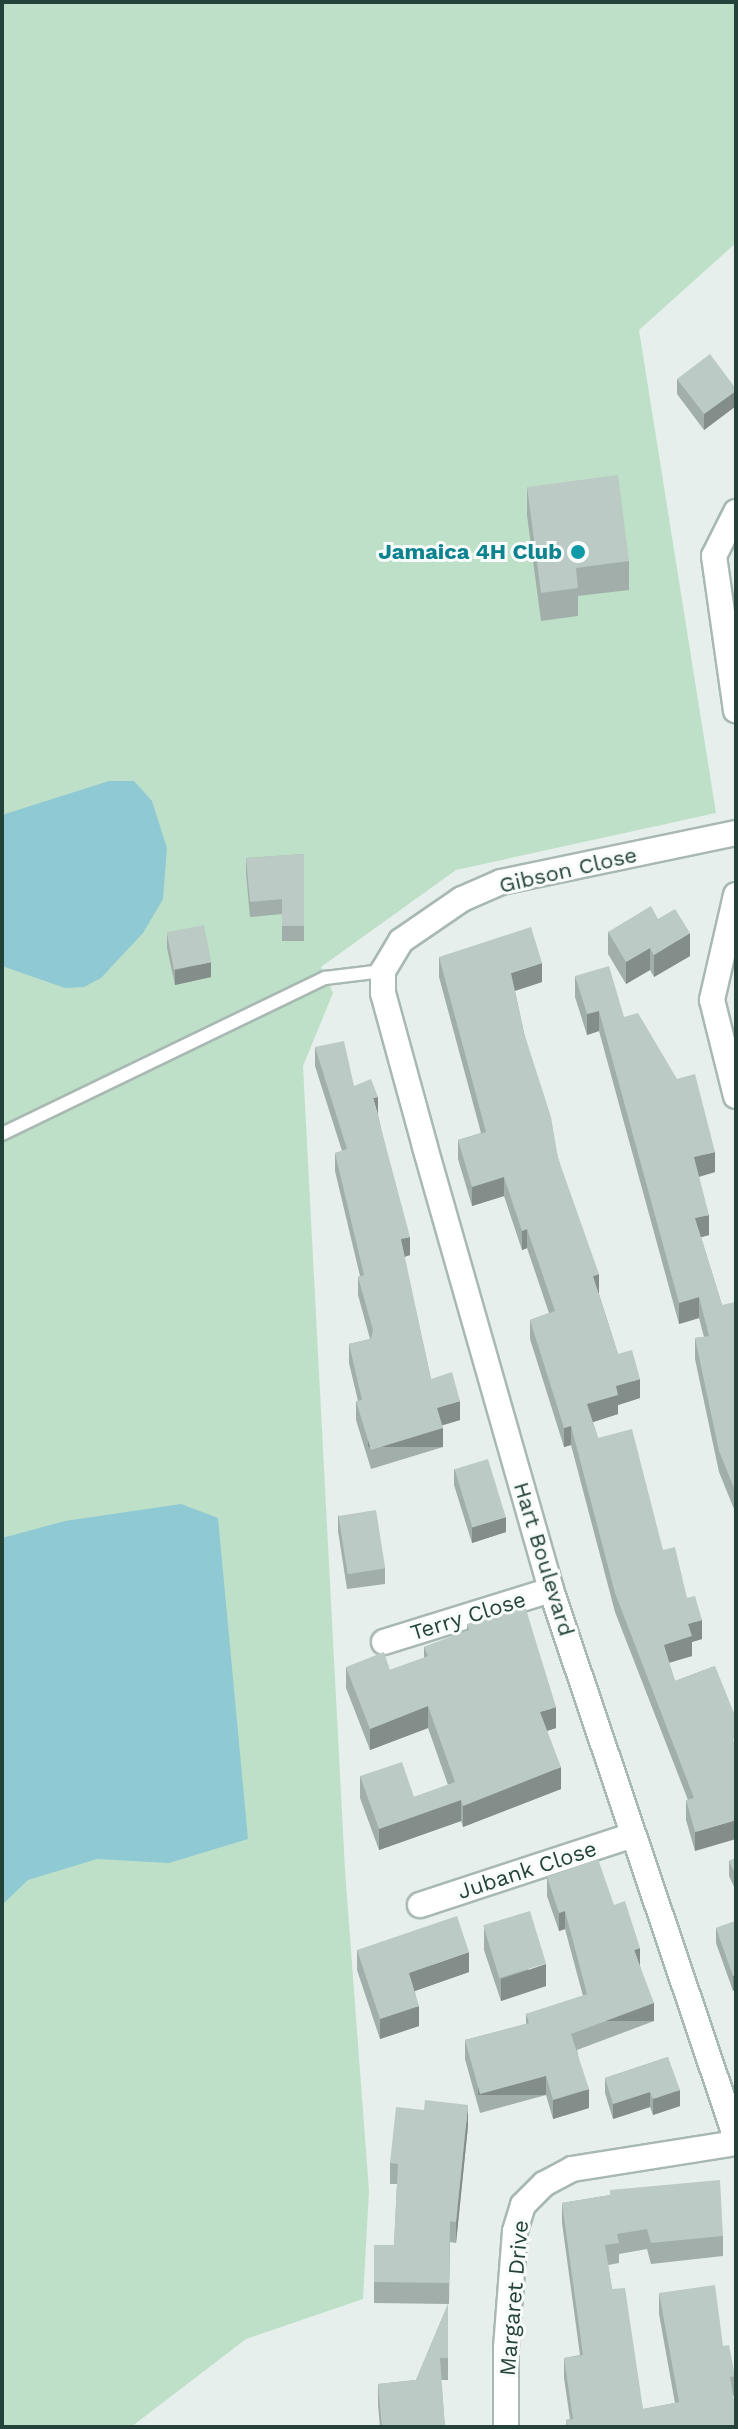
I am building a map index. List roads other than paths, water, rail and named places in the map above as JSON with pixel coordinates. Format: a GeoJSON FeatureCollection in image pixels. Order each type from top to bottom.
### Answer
{"type":"FeatureCollection","features":[{"type":"Feature","properties":{"kind":"street"},"geometry":{"type":"LineString","coordinates":[[736,512],[714,556],[736,710]]}},
{"type":"Feature","properties":{"kind":"street","name":"Gibson Close"},"geometry":{"type":"LineString","coordinates":[[383,971],[401,941],[462,899],[501,882],[736,833]]}},
{"type":"Feature","properties":{"kind":"street"},"geometry":{"type":"LineString","coordinates":[[736,895],[727,973],[712,1000],[736,1096]]}},
{"type":"Feature","properties":{"kind":"street","name":"Hart Boulevard"},"geometry":{"type":"LineString","coordinates":[[383,971],[383,993],[412,1101],[551,1590],[736,2141]]}},
{"type":"Feature","properties":{"kind":"street","name":"Terry Close"},"geometry":{"type":"LineString","coordinates":[[384,1642],[551,1590]]}},
{"type":"Feature","properties":{"kind":"street","name":"Jubank Close"},"geometry":{"type":"LineString","coordinates":[[420,1905],[633,1835]]}},
{"type":"Feature","properties":{"kind":"street","name":"Margaret Drive"},"geometry":{"type":"LineString","coordinates":[[506,2427],[508,2318],[515,2231],[523,2205],[544,2184],[572,2169],[736,2141]]}},
{"type":"Feature","properties":{"kind":"lane"},"geometry":{"type":"LineString","coordinates":[[2,1134],[325,978],[383,971]]}},
{"type":"Feature","properties":{"kind":"water"},"geometry":{"type":"Polygon","coordinates":[[[109,781],[134,781],[152,801],[167,848],[163,899],[143,933],[101,978],[84,987],[65,988],[2,966],[2,815],[109,781]]]}},
{"type":"Feature","properties":{"kind":"water"},"geometry":{"type":"Polygon","coordinates":[[[181,1504],[218,1518],[248,1839],[169,1863],[97,1859],[28,1880],[2,1905],[2,1538],[65,1521],[181,1504]]]}},
{"type":"Feature","properties":{"kind":"place","name":"Jamaica 4H Club"},"geometry":{"type":"Point","coordinates":[578,552]}}]}
